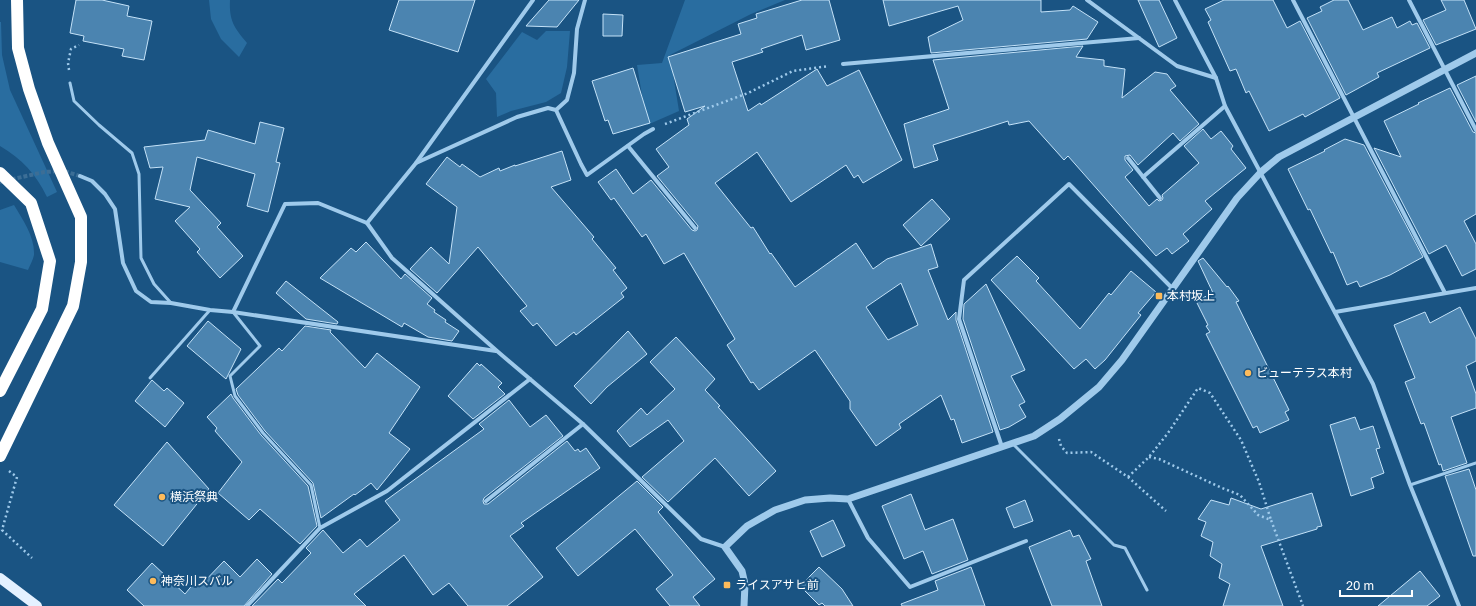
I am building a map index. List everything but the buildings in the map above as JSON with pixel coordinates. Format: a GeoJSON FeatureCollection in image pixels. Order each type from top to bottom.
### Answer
{"type":"FeatureCollection","features":[{"type":"Feature","properties":{"kind":"highway"},"geometry":{"type":"LineString","coordinates":[[0,456],[73,306],[81,262],[81,217],[48,144],[29,89],[18,48],[17,0]]}},
{"type":"Feature","properties":{"kind":"highway"},"geometry":{"type":"LineString","coordinates":[[0,173],[31,202],[50,261],[42,309],[0,391]]}},
{"type":"Feature","properties":{"kind":"main road"},"geometry":{"type":"LineString","coordinates":[[0,578],[37,606]]}},
{"type":"Feature","properties":{"kind":"street"},"geometry":{"type":"LineString","coordinates":[[367,223],[416,163],[533,0]]}},
{"type":"Feature","properties":{"kind":"street"},"geometry":{"type":"LineString","coordinates":[[556,110],[567,100],[574,73],[577,29],[586,0]]}},
{"type":"Feature","properties":{"kind":"street"},"geometry":{"type":"LineString","coordinates":[[1087,0],[1177,66],[1216,78]]}},
{"type":"Feature","properties":{"kind":"street"},"geometry":{"type":"LineString","coordinates":[[1174,0],[1216,78],[1225,106],[1373,384],[1410,485],[1457,605]]}},
{"type":"Feature","properties":{"kind":"street"},"geometry":{"type":"LineString","coordinates":[[1293,0],[1445,293]]}},
{"type":"Feature","properties":{"kind":"street"},"geometry":{"type":"LineString","coordinates":[[1409,0],[1476,130]]}},
{"type":"Feature","properties":{"kind":"street"},"geometry":{"type":"LineString","coordinates":[[842,64],[1138,38]]}},
{"type":"Feature","properties":{"kind":"street"},"geometry":{"type":"LineString","coordinates":[[725,547],[747,526],[776,510],[804,500],[830,498],[848,499],[1013,444],[1034,436],[1055,423],[1099,387],[1122,360],[1237,198],[1260,172],[1279,157],[1476,53]]}},
{"type":"Feature","properties":{"kind":"street"},"geometry":{"type":"LineString","coordinates":[[1143,177],[1225,106]]}},
{"type":"Feature","properties":{"kind":"street"},"geometry":{"type":"LineString","coordinates":[[416,163],[517,117],[548,108],[556,110]]}},
{"type":"Feature","properties":{"kind":"street"},"geometry":{"type":"LineString","coordinates":[[556,110],[587,176],[653,128]]}},
{"type":"Feature","properties":{"kind":"street"},"geometry":{"type":"LineString","coordinates":[[628,146],[695,228]]}},
{"type":"Feature","properties":{"kind":"street"},"geometry":{"type":"LineString","coordinates":[[1128,158],[1160,198]]}},
{"type":"Feature","properties":{"kind":"street"},"geometry":{"type":"LineString","coordinates":[[80,176],[92,181],[105,194],[115,209],[123,263],[136,291],[151,302],[171,303],[210,310],[233,312],[497,351]]}},
{"type":"Feature","properties":{"kind":"street"},"geometry":{"type":"LineString","coordinates":[[1002,447],[959,319],[964,280],[1069,184],[1173,289]]}},
{"type":"Feature","properties":{"kind":"street"},"geometry":{"type":"LineString","coordinates":[[233,312],[285,204],[318,203],[367,223],[392,258],[497,351],[583,424],[701,539],[725,547],[742,570],[745,584],[744,606]]}},
{"type":"Feature","properties":{"kind":"street"},"geometry":{"type":"LineString","coordinates":[[1335,312],[1476,288]]}},
{"type":"Feature","properties":{"kind":"street"},"geometry":{"type":"LineString","coordinates":[[247,606],[320,528],[387,491],[530,379]]}},
{"type":"Feature","properties":{"kind":"street"},"geometry":{"type":"LineString","coordinates":[[486,501],[583,424]]}},
{"type":"Feature","properties":{"kind":"street"},"geometry":{"type":"LineString","coordinates":[[848,499],[868,538],[910,587],[1026,541]]}},
{"type":"Feature","properties":{"kind":"lane"},"geometry":{"type":"LineString","coordinates":[[70,83],[74,101],[99,126],[132,153],[139,174],[141,258],[154,284],[171,303]]}},
{"type":"Feature","properties":{"kind":"lane"},"geometry":{"type":"LineString","coordinates":[[150,378],[210,310]]}},
{"type":"Feature","properties":{"kind":"lane"},"geometry":{"type":"LineString","coordinates":[[233,312],[260,346],[230,376],[235,396],[263,433],[311,485],[320,528]]}},
{"type":"Feature","properties":{"kind":"lane"},"geometry":{"type":"LineString","coordinates":[[1013,444],[1114,545],[1125,548],[1147,590]]}},
{"type":"Feature","properties":{"kind":"lane"},"geometry":{"type":"LineString","coordinates":[[1410,485],[1476,463]]}},
{"type":"Feature","properties":{"kind":"path"},"geometry":{"type":"LineString","coordinates":[[70,83],[68,63],[71,49],[78,45]]}},
{"type":"Feature","properties":{"kind":"path"},"geometry":{"type":"LineString","coordinates":[[653,128],[748,93],[793,71],[842,64]]}},
{"type":"Feature","properties":{"kind":"path"},"geometry":{"type":"LineString","coordinates":[[1128,477],[1149,457],[1168,433],[1198,388],[1210,393],[1241,440],[1259,482],[1271,520],[1304,606]]}},
{"type":"Feature","properties":{"kind":"path"},"geometry":{"type":"LineString","coordinates":[[1055,423],[1061,446],[1067,453],[1091,452],[1128,477],[1166,511]]}},
{"type":"Feature","properties":{"kind":"path"},"geometry":{"type":"LineString","coordinates":[[1149,457],[1159,459],[1240,495],[1258,515],[1271,520]]}},
{"type":"Feature","properties":{"kind":"path"},"geometry":{"type":"LineString","coordinates":[[17,477],[2,530],[32,558]]}},
{"type":"Feature","properties":{"kind":"shaded area"},"geometry":{"type":"Polygon","coordinates":[[[209,0],[230,0],[230,13],[233,23],[247,43],[239,57],[221,39],[211,19],[209,0]]]}},
{"type":"Feature","properties":{"kind":"shaded area"},"geometry":{"type":"Polygon","coordinates":[[[685,0],[785,0],[751,14],[670,55],[679,111],[647,125],[637,65],[662,63],[685,0]]]}},
{"type":"Feature","properties":{"kind":"shaded area"},"geometry":{"type":"Polygon","coordinates":[[[0,22],[2,55],[10,90],[57,192],[47,197],[38,181],[28,168],[15,156],[0,146],[0,22]]]}},
{"type":"Feature","properties":{"kind":"shaded area"},"geometry":{"type":"Polygon","coordinates":[[[546,31],[570,31],[567,67],[561,93],[546,102],[511,111],[497,117],[496,93],[486,79],[522,32],[537,40],[546,31]]]}},
{"type":"Feature","properties":{"kind":"shaded area"},"geometry":{"type":"Polygon","coordinates":[[[14,205],[28,229],[33,242],[34,255],[28,270],[0,262],[0,210],[14,205]]]}},
{"type":"Feature","properties":{"kind":"tunnel"},"geometry":{"type":"LineString","coordinates":[[0,182],[44,172],[64,171],[80,176]]}},
{"type":"Feature","properties":{"kind":"place","name":"本村坂上"},"geometry":{"type":"Point","coordinates":[1159,296]}},
{"type":"Feature","properties":{"kind":"place","name":"ビューテラス本村"},"geometry":{"type":"Point","coordinates":[1248,373]}},
{"type":"Feature","properties":{"kind":"place","name":"横浜祭典"},"geometry":{"type":"Point","coordinates":[162,497]}},
{"type":"Feature","properties":{"kind":"place","name":"神奈川スバル"},"geometry":{"type":"Point","coordinates":[153,581]}},
{"type":"Feature","properties":{"kind":"place","name":"ライスアサヒ前"},"geometry":{"type":"Point","coordinates":[727,585]}}]}
